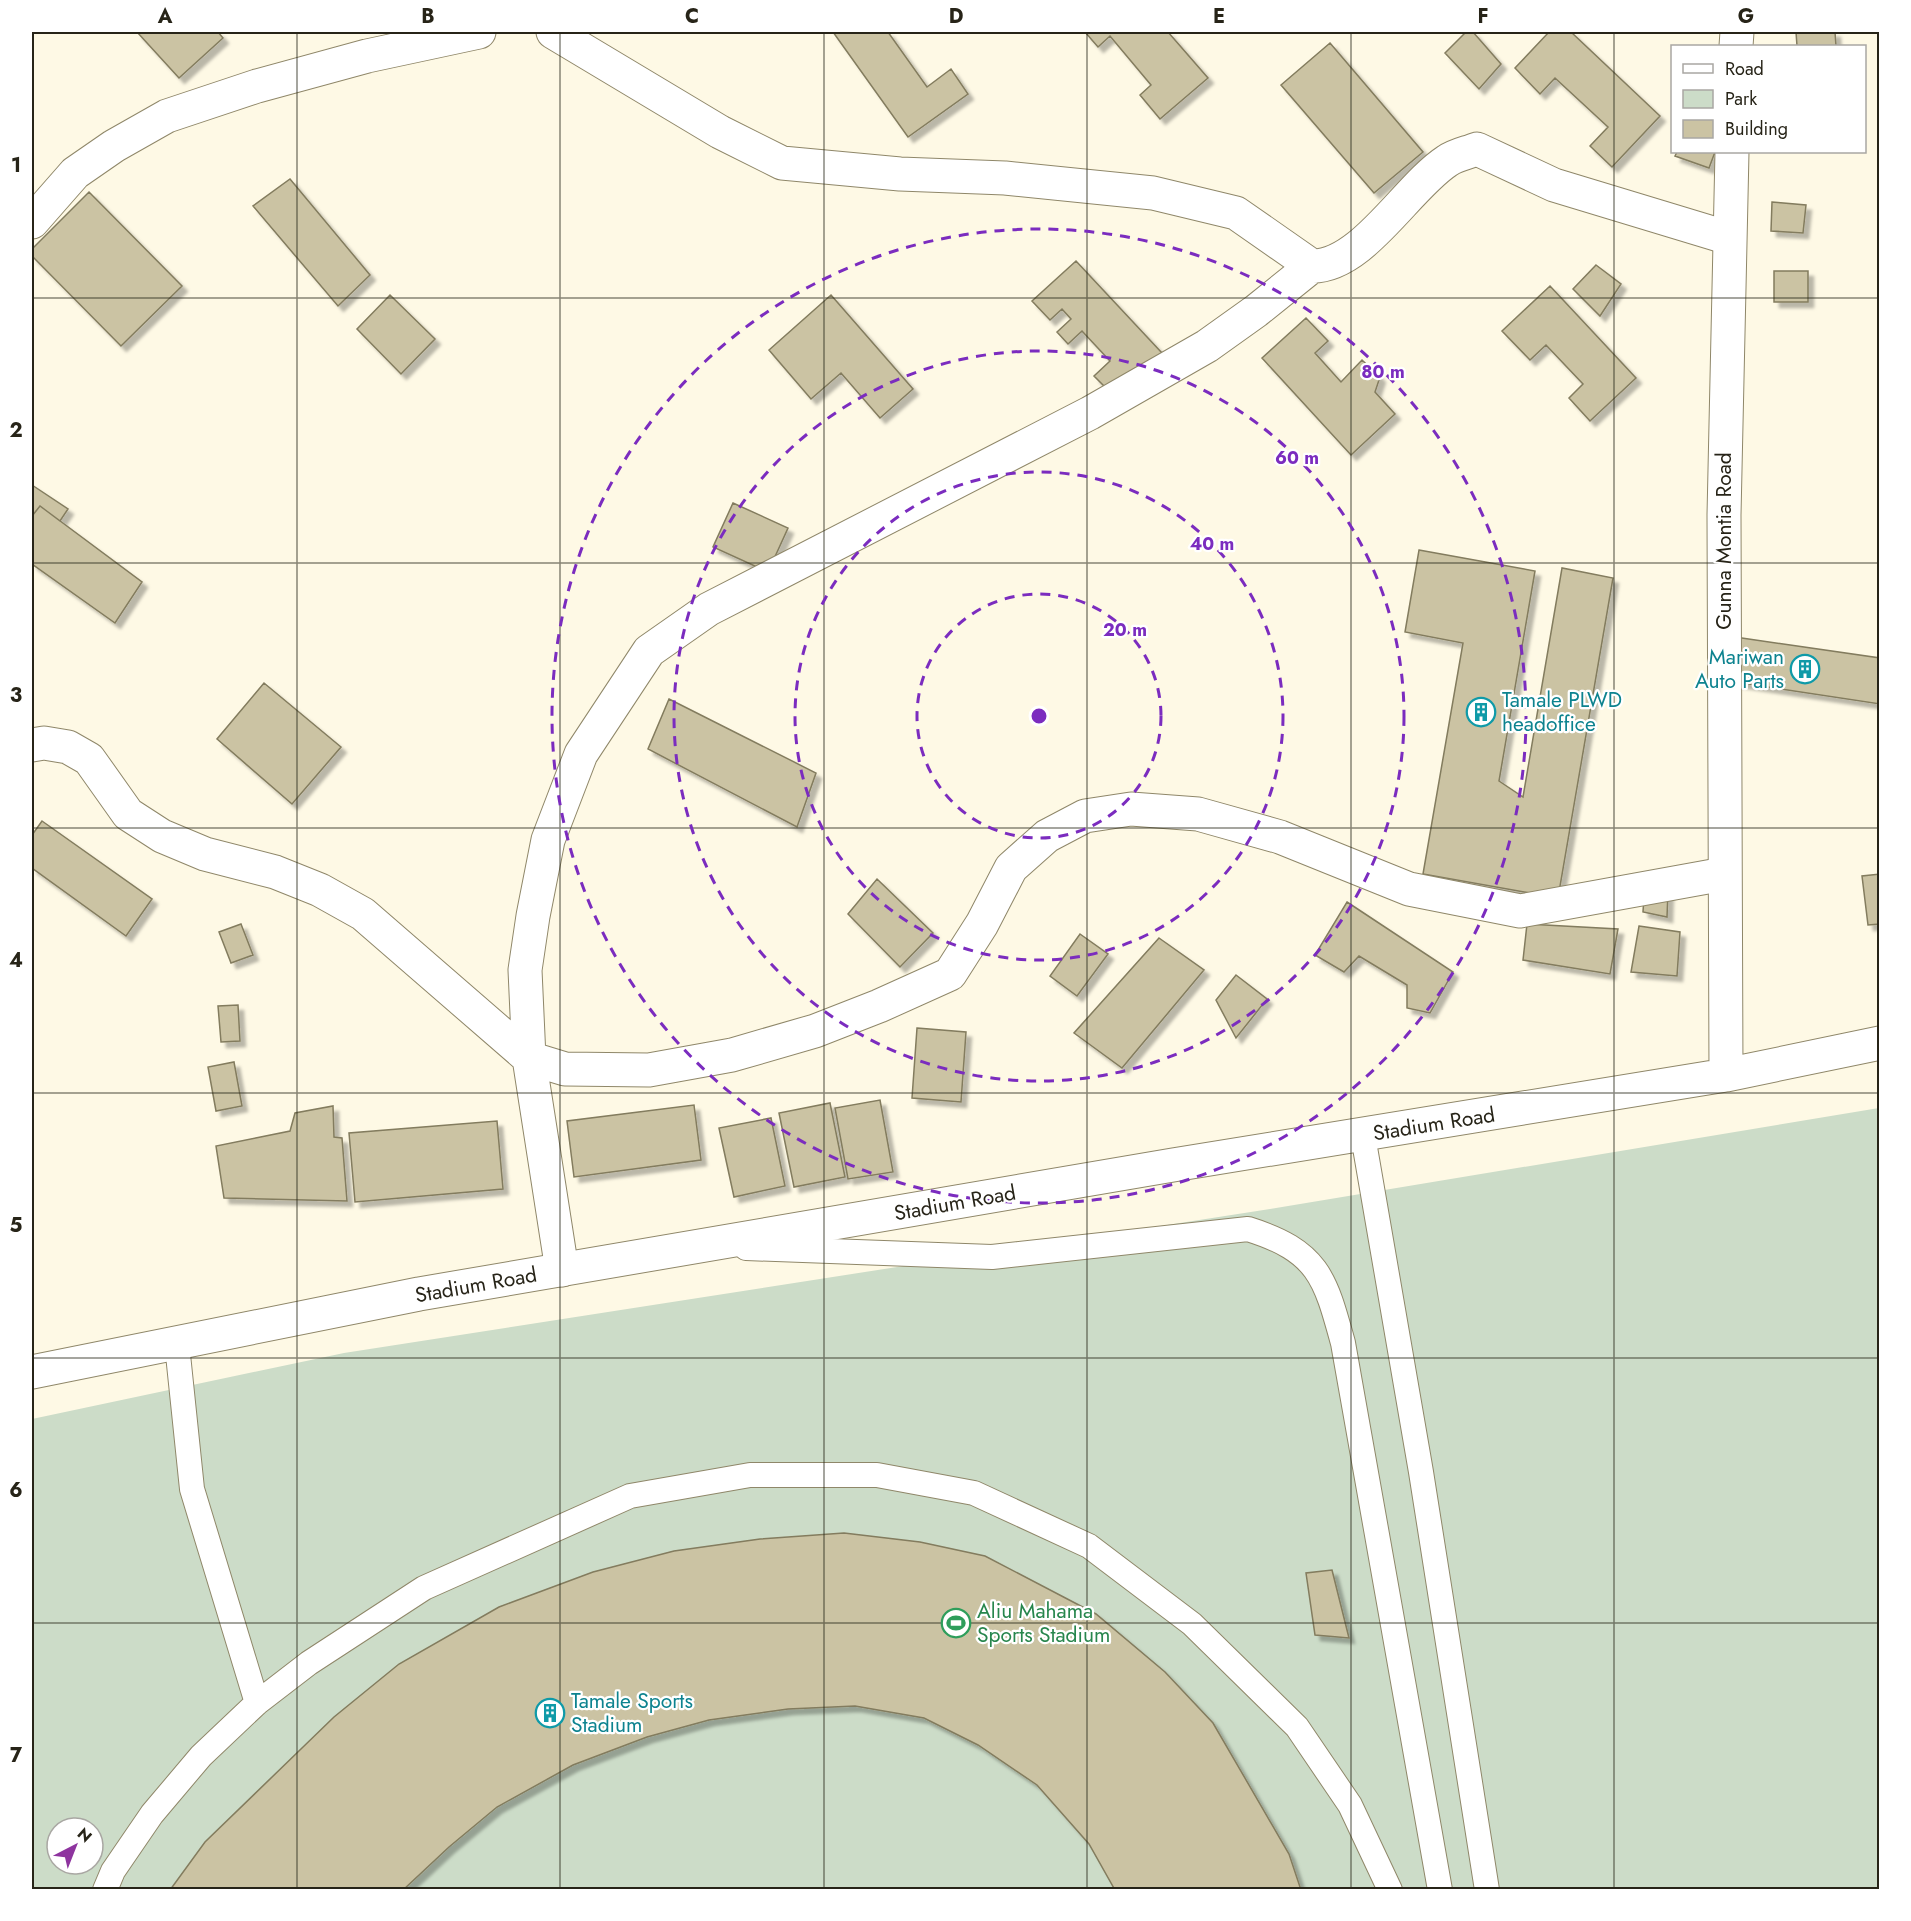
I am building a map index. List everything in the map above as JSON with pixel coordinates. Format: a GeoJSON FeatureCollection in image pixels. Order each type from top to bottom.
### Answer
{"type":"FeatureCollection","features":[{"type":"Feature","properties":{"kind":"street"},"geometry":{"type":"LineString","coordinates":[[32,222],[75,173],[114,146],[167,116],[258,86],[367,56],[479,32]]}},
{"type":"Feature","properties":{"kind":"street"},"geometry":{"type":"LineString","coordinates":[[553,32],[720,132],[782,163],[900,174],[1005,178],[1152,193],[1236,213],[1312,266],[1325,266],[1363,244],[1448,160],[1477,149],[1554,184],[1729,238]]}},
{"type":"Feature","properties":{"kind":"street","name":"Gunna Montia Road"},"geometry":{"type":"LineString","coordinates":[[1726,1075],[1724,515],[1732,153]]}},
{"type":"Feature","properties":{"kind":"street"},"geometry":{"type":"LineString","coordinates":[[562,1270],[529,1058],[525,970],[533,916],[549,840],[581,754],[650,651],[709,609],[1090,413],[1208,346],[1312,266]]}},
{"type":"Feature","properties":{"kind":"street"},"geometry":{"type":"LineString","coordinates":[[32,745],[44,743],[68,747],[89,759],[128,814],[162,836],[205,854],[275,872],[320,890],[363,914],[529,1058],[565,1069],[649,1070],[732,1055],[815,1030],[879,1006],[950,975],[982,924],[1011,868],[1047,836],[1085,816],[1131,809],[1198,814],[1280,837],[1409,889],[1520,911],[1724,874]]}},
{"type":"Feature","properties":{"kind":"street","name":"Stadium Road"},"geometry":{"type":"LineString","coordinates":[[32,1372],[177,1345],[419,1294],[1173,1165],[1364,1136],[1726,1075],[1880,1043]]}},
{"type":"Feature","properties":{"kind":"lane"},"geometry":{"type":"LineString","coordinates":[[1364,1136],[1421,1472],[1487,1890]]}},
{"type":"Feature","properties":{"kind":"lane"},"geometry":{"type":"LineString","coordinates":[[701,1246],[992,1257],[1248,1229],[1278,1238],[1298,1252],[1315,1269],[1329,1289],[1343,1343],[1440,1890]]}},
{"type":"Feature","properties":{"kind":"lane"},"geometry":{"type":"LineString","coordinates":[[177,1345],[192,1489],[257,1703]]}},
{"type":"Feature","properties":{"kind":"lane"},"geometry":{"type":"LineString","coordinates":[[98,1890],[109,1880],[152,1814],[201,1756],[257,1703],[309,1663],[424,1587],[630,1496],[750,1475],[877,1475],[974,1493],[1089,1546],[1192,1624],[1297,1727],[1350,1805],[1390,1890]]}},
{"type":"Feature","properties":{"kind":"green space","name":"Aliu Mahama Sports Stadium"},"geometry":{"type":"Polygon","coordinates":[[[1879,1108],[1879,1889],[32,1889],[32,1419],[344,1353],[1270,1209],[1879,1108]]]}},
{"type":"Feature","properties":{"kind":"building"},"geometry":{"type":"Polygon","coordinates":[[[137,32],[218,32],[223,38],[179,78],[137,32]]]}},
{"type":"Feature","properties":{"kind":"building"},"geometry":{"type":"Polygon","coordinates":[[[833,32],[888,32],[927,87],[951,69],[968,94],[908,137],[833,32]]]}},
{"type":"Feature","properties":{"kind":"building"},"geometry":{"type":"Polygon","coordinates":[[[1085,32],[1168,32],[1208,78],[1160,119],[1140,95],[1151,85],[1110,36],[1098,47],[1085,32]]]}},
{"type":"Feature","properties":{"kind":"building"},"geometry":{"type":"Polygon","coordinates":[[[1466,32],[1473,32],[1501,64],[1479,89],[1445,53],[1466,32]]]}},
{"type":"Feature","properties":{"kind":"building"},"geometry":{"type":"Polygon","coordinates":[[[1549,32],[1571,32],[1660,116],[1612,167],[1590,146],[1608,127],[1555,78],[1540,94],[1515,68],[1549,32]]]}},
{"type":"Feature","properties":{"kind":"building"},"geometry":{"type":"Polygon","coordinates":[[[1796,32],[1835,32],[1836,45],[1797,45],[1796,32]]]}},
{"type":"Feature","properties":{"kind":"building"},"geometry":{"type":"Polygon","coordinates":[[[1330,43],[1423,152],[1374,193],[1281,85],[1330,43]]]}},
{"type":"Feature","properties":{"kind":"building"},"geometry":{"type":"Polygon","coordinates":[[[1676,153],[1715,153],[1709,168],[1675,156],[1676,153]]]}},
{"type":"Feature","properties":{"kind":"building"},"geometry":{"type":"Polygon","coordinates":[[[290,179],[370,275],[338,306],[253,206],[290,179]]]}},
{"type":"Feature","properties":{"kind":"building"},"geometry":{"type":"Polygon","coordinates":[[[89,192],[182,286],[121,346],[32,256],[32,249],[89,192]]]}},
{"type":"Feature","properties":{"kind":"building"},"geometry":{"type":"Polygon","coordinates":[[[1772,202],[1806,205],[1803,233],[1771,231],[1772,202]]]}},
{"type":"Feature","properties":{"kind":"building"},"geometry":{"type":"Polygon","coordinates":[[[1076,261],[1162,353],[1115,397],[1094,376],[1110,361],[1082,331],[1068,344],[1057,332],[1071,319],[1062,309],[1050,320],[1032,301],[1076,261]]]}},
{"type":"Feature","properties":{"kind":"building"},"geometry":{"type":"Polygon","coordinates":[[[1596,265],[1621,284],[1600,316],[1573,289],[1596,265]]]}},
{"type":"Feature","properties":{"kind":"building"},"geometry":{"type":"Polygon","coordinates":[[[1774,271],[1808,271],[1808,302],[1774,302],[1774,271]]]}},
{"type":"Feature","properties":{"kind":"building"},"geometry":{"type":"Polygon","coordinates":[[[1550,286],[1636,378],[1590,421],[1569,398],[1583,384],[1546,345],[1530,360],[1502,331],[1550,286]]]}},
{"type":"Feature","properties":{"kind":"building"},"geometry":{"type":"Polygon","coordinates":[[[390,295],[435,339],[401,374],[357,329],[390,295]]]}},
{"type":"Feature","properties":{"kind":"building"},"geometry":{"type":"Polygon","coordinates":[[[831,295],[913,389],[880,418],[841,373],[811,399],[769,350],[831,295]]]}},
{"type":"Feature","properties":{"kind":"building"},"geometry":{"type":"Polygon","coordinates":[[[1306,318],[1328,341],[1315,353],[1341,382],[1362,360],[1380,377],[1375,392],[1395,414],[1351,455],[1262,358],[1306,318]]]}},
{"type":"Feature","properties":{"kind":"building"},"geometry":{"type":"Polygon","coordinates":[[[32,485],[68,509],[60,521],[40,506],[32,516],[32,485]]]}},
{"type":"Feature","properties":{"kind":"building"},"geometry":{"type":"Polygon","coordinates":[[[733,503],[788,528],[768,572],[713,547],[733,503]]]}},
{"type":"Feature","properties":{"kind":"building"},"geometry":{"type":"Polygon","coordinates":[[[40,506],[142,582],[115,623],[32,564],[32,516],[40,506]]]}},
{"type":"Feature","properties":{"kind":"building","name":"Tamale PLWD headoffice"},"geometry":{"type":"Polygon","coordinates":[[[1419,550],[1535,571],[1499,781],[1523,797],[1562,568],[1613,578],[1558,898],[1423,874],[1463,643],[1405,632],[1419,550]]]}},
{"type":"Feature","properties":{"kind":"building","name":"Mariwan Auto Parts"},"geometry":{"type":"Polygon","coordinates":[[[1735,637],[1880,658],[1880,704],[1729,681],[1735,637]]]}},
{"type":"Feature","properties":{"kind":"building"},"geometry":{"type":"Polygon","coordinates":[[[264,683],[341,747],[292,804],[217,739],[264,683]]]}},
{"type":"Feature","properties":{"kind":"building"},"geometry":{"type":"Polygon","coordinates":[[[669,699],[816,773],[797,827],[648,749],[669,699]]]}},
{"type":"Feature","properties":{"kind":"building"},"geometry":{"type":"Polygon","coordinates":[[[42,821],[152,899],[126,936],[32,868],[32,835],[42,821]]]}},
{"type":"Feature","properties":{"kind":"building"},"geometry":{"type":"Polygon","coordinates":[[[1880,874],[1880,924],[1868,925],[1862,876],[1880,874]]]}},
{"type":"Feature","properties":{"kind":"building"},"geometry":{"type":"Polygon","coordinates":[[[877,879],[933,933],[900,967],[848,914],[877,879]]]}},
{"type":"Feature","properties":{"kind":"building"},"geometry":{"type":"Polygon","coordinates":[[[1668,891],[1667,917],[1643,912],[1644,896],[1668,891]]]}},
{"type":"Feature","properties":{"kind":"building"},"geometry":{"type":"Polygon","coordinates":[[[1347,902],[1453,972],[1430,1013],[1407,1008],[1407,985],[1359,956],[1344,972],[1315,955],[1347,902]]]}},
{"type":"Feature","properties":{"kind":"building"},"geometry":{"type":"Polygon","coordinates":[[[241,924],[253,955],[231,963],[219,932],[241,924]]]}},
{"type":"Feature","properties":{"kind":"building"},"geometry":{"type":"Polygon","coordinates":[[[1527,924],[1618,929],[1610,974],[1523,960],[1527,924]]]}},
{"type":"Feature","properties":{"kind":"building"},"geometry":{"type":"Polygon","coordinates":[[[1639,926],[1680,932],[1677,976],[1631,972],[1639,926]]]}},
{"type":"Feature","properties":{"kind":"building"},"geometry":{"type":"Polygon","coordinates":[[[1080,934],[1108,954],[1077,996],[1050,976],[1080,934]]]}},
{"type":"Feature","properties":{"kind":"building"},"geometry":{"type":"Polygon","coordinates":[[[1159,938],[1204,970],[1122,1068],[1074,1033],[1159,938]]]}},
{"type":"Feature","properties":{"kind":"building"},"geometry":{"type":"Polygon","coordinates":[[[1236,975],[1267,999],[1236,1038],[1216,1000],[1236,975]]]}},
{"type":"Feature","properties":{"kind":"building"},"geometry":{"type":"Polygon","coordinates":[[[238,1005],[240,1041],[221,1042],[218,1006],[238,1005]]]}},
{"type":"Feature","properties":{"kind":"building"},"geometry":{"type":"Polygon","coordinates":[[[917,1028],[966,1032],[961,1102],[912,1098],[917,1028]]]}},
{"type":"Feature","properties":{"kind":"building"},"geometry":{"type":"Polygon","coordinates":[[[234,1062],[242,1106],[216,1111],[208,1067],[234,1062]]]}},
{"type":"Feature","properties":{"kind":"building"},"geometry":{"type":"Polygon","coordinates":[[[880,1100],[893,1172],[848,1179],[835,1108],[880,1100]]]}},
{"type":"Feature","properties":{"kind":"building"},"geometry":{"type":"Polygon","coordinates":[[[830,1103],[845,1177],[794,1187],[779,1113],[830,1103]]]}},
{"type":"Feature","properties":{"kind":"building"},"geometry":{"type":"Polygon","coordinates":[[[694,1105],[701,1160],[574,1177],[567,1121],[694,1105]]]}},
{"type":"Feature","properties":{"kind":"building"},"geometry":{"type":"Polygon","coordinates":[[[333,1106],[334,1137],[342,1138],[347,1201],[224,1198],[216,1146],[290,1131],[295,1113],[333,1106]]]}},
{"type":"Feature","properties":{"kind":"building"},"geometry":{"type":"Polygon","coordinates":[[[771,1118],[785,1186],[734,1197],[719,1128],[771,1118]]]}},
{"type":"Feature","properties":{"kind":"building"},"geometry":{"type":"Polygon","coordinates":[[[497,1121],[503,1189],[355,1202],[349,1133],[497,1121]]]}},
{"type":"Feature","properties":{"kind":"building","name":"Tamale Sports Stadium"},"geometry":{"type":"Polygon","coordinates":[[[844,1533],[920,1542],[985,1556],[1096,1614],[1165,1672],[1213,1723],[1289,1854],[1301,1890],[1115,1890],[1089,1844],[1037,1785],[978,1745],[924,1718],[855,1706],[788,1709],[709,1720],[647,1737],[573,1765],[497,1807],[403,1890],[170,1890],[205,1842],[334,1717],[399,1664],[499,1607],[593,1572],[674,1551],[760,1539],[844,1533]]]}},
{"type":"Feature","properties":{"kind":"building"},"geometry":{"type":"Polygon","coordinates":[[[1332,1570],[1349,1638],[1315,1635],[1306,1573],[1332,1570]]]}},
{"type":"Feature","properties":{"kind":"place","name":"Mariwan Auto Parts"},"geometry":{"type":"Point","coordinates":[1805,669]}},
{"type":"Feature","properties":{"kind":"place","name":"Tamale PLWD headoffice"},"geometry":{"type":"Point","coordinates":[1481,712]}},
{"type":"Feature","properties":{"kind":"place","name":"Aliu Mahama Sports Stadium"},"geometry":{"type":"Point","coordinates":[956,1623]}},
{"type":"Feature","properties":{"kind":"place","name":"Tamale Sports Stadium"},"geometry":{"type":"Point","coordinates":[550,1713]}}]}
